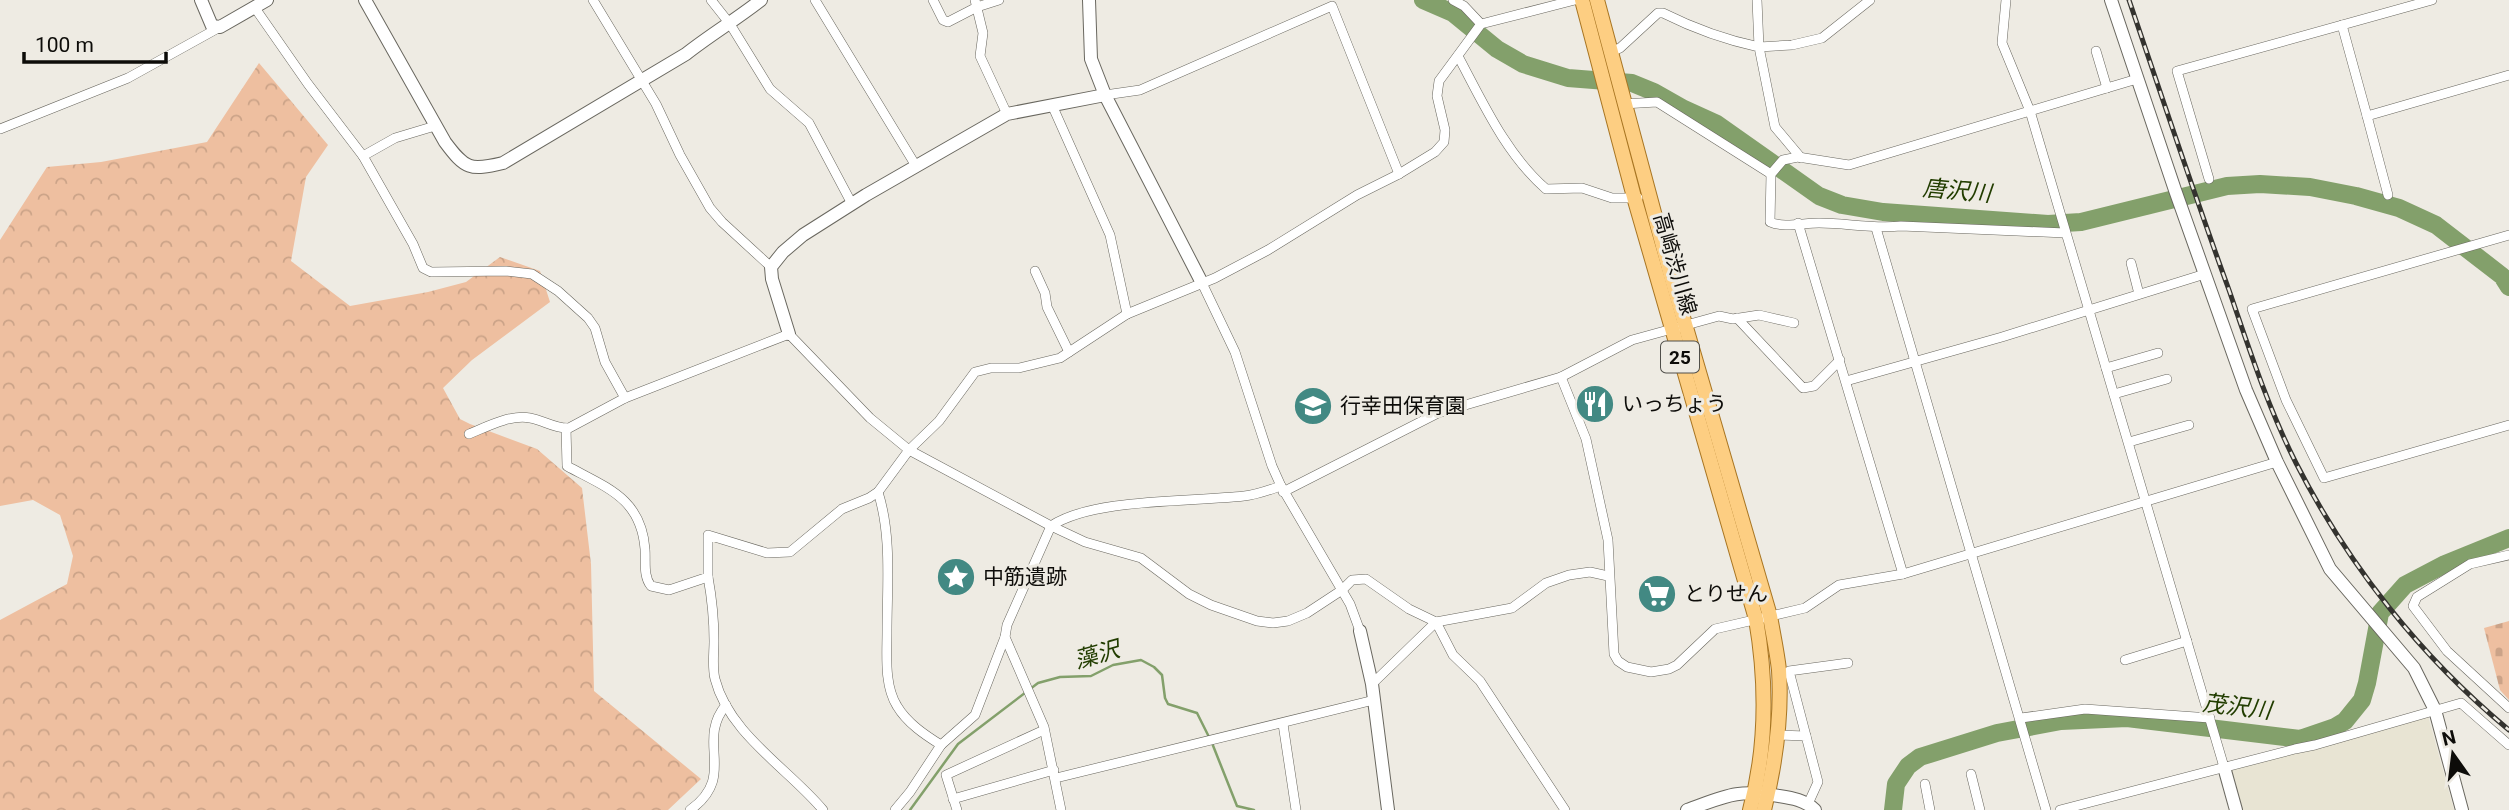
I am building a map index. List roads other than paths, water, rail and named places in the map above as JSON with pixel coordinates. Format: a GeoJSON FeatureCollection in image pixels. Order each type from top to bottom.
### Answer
{"type":"FeatureCollection","features":[{"type":"Feature","properties":{"kind":"main road","name":"高崎渋川線"},"geometry":{"type":"LineString","coordinates":[[1583,0],[1650,199],[1678,327]]}},
{"type":"Feature","properties":{"kind":"main road","name":"高崎渋川線"},"geometry":{"type":"LineString","coordinates":[[1597,0],[1610,51],[1609,74]]}},
{"type":"Feature","properties":{"kind":"main road","name":"高崎渋川線"},"geometry":{"type":"LineString","coordinates":[[1617,98],[1634,197],[1678,327],[1763,618]]}},
{"type":"Feature","properties":{"kind":"main road","name":"25"},"geometry":{"type":"LineString","coordinates":[[1750,810],[1761,793],[1776,735],[1779,668],[1763,618]]}},
{"type":"Feature","properties":{"kind":"main road","name":"25"},"geometry":{"type":"LineString","coordinates":[[1763,618],[1765,687],[1760,757],[1764,810]]}},
{"type":"Feature","properties":{"kind":"street"},"geometry":{"type":"LineString","coordinates":[[201,0],[209,22],[212,26],[220,27]]}},
{"type":"Feature","properties":{"kind":"street"},"geometry":{"type":"LineString","coordinates":[[0,129],[128,78],[267,0]]}},
{"type":"Feature","properties":{"kind":"street"},"geometry":{"type":"LineString","coordinates":[[365,0],[435,126],[459,161],[468,166],[487,167],[503,163],[641,80],[730,24],[761,0]]}},
{"type":"Feature","properties":{"kind":"street"},"geometry":{"type":"LineString","coordinates":[[593,0],[641,80],[710,208],[771,267],[772,279],[789,334],[870,418],[909,450],[1051,526],[1085,542],[1141,558],[1189,594],[1257,621],[1288,621],[1307,613],[1342,590],[1352,580],[1366,579],[1409,608],[1436,622],[1453,655],[1480,681],[1565,810]]}},
{"type":"Feature","properties":{"kind":"street"},"geometry":{"type":"LineString","coordinates":[[711,0],[730,24],[770,89],[808,123],[852,204]]}},
{"type":"Feature","properties":{"kind":"street"},"geometry":{"type":"LineString","coordinates":[[815,0],[916,166]]}},
{"type":"Feature","properties":{"kind":"street"},"geometry":{"type":"LineString","coordinates":[[933,0],[943,20],[948,22],[954,21],[976,4],[999,0]]}},
{"type":"Feature","properties":{"kind":"street"},"geometry":{"type":"LineString","coordinates":[[1089,0],[1091,59],[1105,95],[1235,352],[1282,489],[1350,604],[1360,631],[1372,684],[1388,810]]}},
{"type":"Feature","properties":{"kind":"street"},"geometry":{"type":"LineString","coordinates":[[1453,0],[1464,6],[1481,24]]}},
{"type":"Feature","properties":{"kind":"street"},"geometry":{"type":"LineString","coordinates":[[823,810],[779,769],[726,705],[715,677],[708,536],[767,553],[790,552],[842,509],[878,492],[909,450],[939,421],[975,372],[991,368],[1019,368],[1060,358],[1127,314],[1215,278],[1436,152],[1444,142],[1445,130],[1436,90],[1481,24],[1575,0]]}},
{"type":"Feature","properties":{"kind":"street"},"geometry":{"type":"LineString","coordinates":[[1757,0],[1759,47],[1775,127],[1801,158]]}},
{"type":"Feature","properties":{"kind":"street"},"geometry":{"type":"LineString","coordinates":[[1610,51],[1620,48],[1658,13],[1740,43],[1759,47],[1793,45],[1822,38],[1870,0]]}},
{"type":"Feature","properties":{"kind":"street"},"geometry":{"type":"LineString","coordinates":[[2006,0],[2003,43],[2030,111],[2236,810]]}},
{"type":"Feature","properties":{"kind":"street"},"geometry":{"type":"LineString","coordinates":[[2111,0],[2246,390],[2277,462],[2330,569],[2414,668],[2435,710],[2462,810]]}},
{"type":"Feature","properties":{"kind":"street"},"geometry":{"type":"LineString","coordinates":[[2209,179],[2177,71],[2432,0]]}},
{"type":"Feature","properties":{"kind":"street"},"geometry":{"type":"LineString","coordinates":[[976,4],[983,33],[980,56],[1007,114]]}},
{"type":"Feature","properties":{"kind":"street"},"geometry":{"type":"LineString","coordinates":[[771,267],[783,252],[803,235],[1007,114],[1140,90],[1332,6],[1399,174]]}},
{"type":"Feature","properties":{"kind":"street"},"geometry":{"type":"LineString","coordinates":[[255,8],[363,156],[414,244],[423,268],[431,272],[506,271],[532,274],[558,291],[589,318],[595,328],[605,362],[625,398]]}},
{"type":"Feature","properties":{"kind":"street"},"geometry":{"type":"LineString","coordinates":[[2342,25],[2388,195]]}},
{"type":"Feature","properties":{"kind":"street"},"geometry":{"type":"LineString","coordinates":[[2096,51],[2107,88]]}},
{"type":"Feature","properties":{"kind":"street"},"geometry":{"type":"LineString","coordinates":[[1458,56],[1493,122],[1526,171],[1546,189],[1582,188],[1612,198],[1650,199]]}},
{"type":"Feature","properties":{"kind":"street"},"geometry":{"type":"LineString","coordinates":[[2367,116],[2509,75]]}},
{"type":"Feature","properties":{"kind":"street"},"geometry":{"type":"LineString","coordinates":[[2065,231],[1901,226],[1876,228],[1822,223],[1777,225],[1770,222],[1772,174],[1783,160],[1801,158],[1849,165],[2137,79]]}},
{"type":"Feature","properties":{"kind":"street"},"geometry":{"type":"LineString","coordinates":[[1617,98],[1657,102],[1772,174]]}},
{"type":"Feature","properties":{"kind":"street"},"geometry":{"type":"LineString","coordinates":[[1052,105],[1110,235],[1127,314]]}},
{"type":"Feature","properties":{"kind":"street"},"geometry":{"type":"LineString","coordinates":[[363,156],[395,138],[435,126]]}},
{"type":"Feature","properties":{"kind":"street"},"geometry":{"type":"LineString","coordinates":[[1798,223],[1903,574]]}},
{"type":"Feature","properties":{"kind":"street"},"geometry":{"type":"LineString","coordinates":[[1876,228],[2046,810]]}},
{"type":"Feature","properties":{"kind":"street"},"geometry":{"type":"LineString","coordinates":[[2509,235],[2252,309],[2286,400],[2324,478],[2509,425]]}},
{"type":"Feature","properties":{"kind":"street"},"geometry":{"type":"LineString","coordinates":[[2130,263],[2139,294]]}},
{"type":"Feature","properties":{"kind":"street"},"geometry":{"type":"LineString","coordinates":[[1035,271],[1045,293],[1047,307],[1069,352]]}},
{"type":"Feature","properties":{"kind":"street"},"geometry":{"type":"LineString","coordinates":[[1846,381],[2205,274]]}},
{"type":"Feature","properties":{"kind":"street"},"geometry":{"type":"LineString","coordinates":[[895,810],[910,793],[941,745],[975,715],[1005,637],[1007,625],[1051,526],[1062,519],[1094,509],[1247,496],[1282,489],[1438,413],[1561,377],[1632,340],[1719,316],[1737,318],[1759,314],[1794,323]]}},
{"type":"Feature","properties":{"kind":"street"},"geometry":{"type":"LineString","coordinates":[[1737,318],[1803,388],[1814,386],[1840,360]]}},
{"type":"Feature","properties":{"kind":"street"},"geometry":{"type":"LineString","coordinates":[[469,434],[513,418],[529,417],[566,428],[625,398],[789,334]]}},
{"type":"Feature","properties":{"kind":"street"},"geometry":{"type":"LineString","coordinates":[[2106,368],[2158,353]]}},
{"type":"Feature","properties":{"kind":"street"},"geometry":{"type":"LineString","coordinates":[[1561,377],[1586,439],[1608,540],[1614,654],[1618,661],[1627,667],[1651,673],[1669,669],[1677,664],[1715,629],[1805,607],[1839,585],[1903,574],[2277,462]]}},
{"type":"Feature","properties":{"kind":"street"},"geometry":{"type":"LineString","coordinates":[[2114,394],[2167,379]]}},
{"type":"Feature","properties":{"kind":"street"},"geometry":{"type":"LineString","coordinates":[[2129,442],[2189,425]]}},
{"type":"Feature","properties":{"kind":"street"},"geometry":{"type":"LineString","coordinates":[[566,428],[567,467],[618,493],[634,511],[644,542],[646,580],[651,586],[669,590],[708,577]]}},
{"type":"Feature","properties":{"kind":"street"},"geometry":{"type":"LineString","coordinates":[[878,492],[885,513],[887,533],[887,648],[890,692],[906,718],[941,745]]}},
{"type":"Feature","properties":{"kind":"street"},"geometry":{"type":"LineString","coordinates":[[2509,555],[2470,564],[2417,597],[2413,606],[2447,650],[2509,708]]}},
{"type":"Feature","properties":{"kind":"street"},"geometry":{"type":"LineString","coordinates":[[1372,684],[1436,622],[1512,608],[1546,583],[1569,575],[1590,572],[1608,576]]}},
{"type":"Feature","properties":{"kind":"street"},"geometry":{"type":"LineString","coordinates":[[1005,637],[1045,730],[1061,810]]}},
{"type":"Feature","properties":{"kind":"street"},"geometry":{"type":"LineString","coordinates":[[2125,660],[2187,641]]}},
{"type":"Feature","properties":{"kind":"street"},"geometry":{"type":"LineString","coordinates":[[1687,810],[1730,794],[1761,793],[1793,799],[1811,807],[1818,782],[1789,671],[1848,663]]}},
{"type":"Feature","properties":{"kind":"street"},"geometry":{"type":"LineString","coordinates":[[953,799],[1283,724],[1374,700]]}},
{"type":"Feature","properties":{"kind":"street"},"geometry":{"type":"LineString","coordinates":[[2060,810],[2315,746],[2462,703],[2509,745]]}},
{"type":"Feature","properties":{"kind":"street"},"geometry":{"type":"LineString","coordinates":[[690,810],[703,799],[714,780],[715,727],[717,716],[726,705]]}},
{"type":"Feature","properties":{"kind":"street"},"geometry":{"type":"LineString","coordinates":[[2021,719],[2085,709],[2210,718]]}},
{"type":"Feature","properties":{"kind":"street"},"geometry":{"type":"LineString","coordinates":[[1283,724],[1296,810]]}},
{"type":"Feature","properties":{"kind":"street"},"geometry":{"type":"LineString","coordinates":[[957,810],[946,775],[1045,730]]}},
{"type":"Feature","properties":{"kind":"street"},"geometry":{"type":"LineString","coordinates":[[1776,735],[1807,736]]}},
{"type":"Feature","properties":{"kind":"street"},"geometry":{"type":"LineString","coordinates":[[1970,774],[1980,810]]}},
{"type":"Feature","properties":{"kind":"street"},"geometry":{"type":"LineString","coordinates":[[1925,784],[1930,810]]}},
{"type":"Feature","properties":{"kind":"waterway","name":"唐沢川"},"geometry":{"type":"LineString","coordinates":[[1423,0],[1453,13],[1497,49],[1523,64],[1568,78],[1632,83],[1654,92],[1717,124],[1819,196],[1842,205],[1883,212],[2048,224],[2081,222],[2227,186],[2260,184],[2310,187],[2399,208],[2436,225],[2502,276],[2509,287]]}},
{"type":"Feature","properties":{"kind":"waterway","name":"茂沢川"},"geometry":{"type":"LineString","coordinates":[[1893,810],[1896,784],[1908,766],[1920,757],[1997,733],[2061,721],[2127,718],[2300,739],[2335,727],[2345,721],[2362,700],[2380,613],[2405,585],[2445,564],[2509,538]]}},
{"type":"Feature","properties":{"kind":"waterway","name":"藻沢"},"geometry":{"type":"LineString","coordinates":[[910,810],[958,744],[1038,683],[1060,677],[1091,676],[1113,665],[1141,660],[1162,675],[1168,704],[1197,713],[1209,737]]}},
{"type":"Feature","properties":{"kind":"waterway","name":"藻沢"},"geometry":{"type":"LineString","coordinates":[[1212,743],[1237,806],[1254,810]]}},
{"type":"Feature","properties":{"kind":"railway"},"geometry":{"type":"LineString","coordinates":[[2129,0],[2260,378],[2296,463],[2339,537],[2389,607],[2446,672],[2509,730]]}},
{"type":"Feature","properties":{"kind":"place","name":"いっちょう"},"geometry":{"type":"Point","coordinates":[1595,404]}},
{"type":"Feature","properties":{"kind":"place","name":"行幸田保育園"},"geometry":{"type":"Point","coordinates":[1313,406]}},
{"type":"Feature","properties":{"kind":"place","name":"中筋遺跡"},"geometry":{"type":"Point","coordinates":[956,577]}},
{"type":"Feature","properties":{"kind":"place","name":"とりせん"},"geometry":{"type":"Point","coordinates":[1657,594]}}]}
